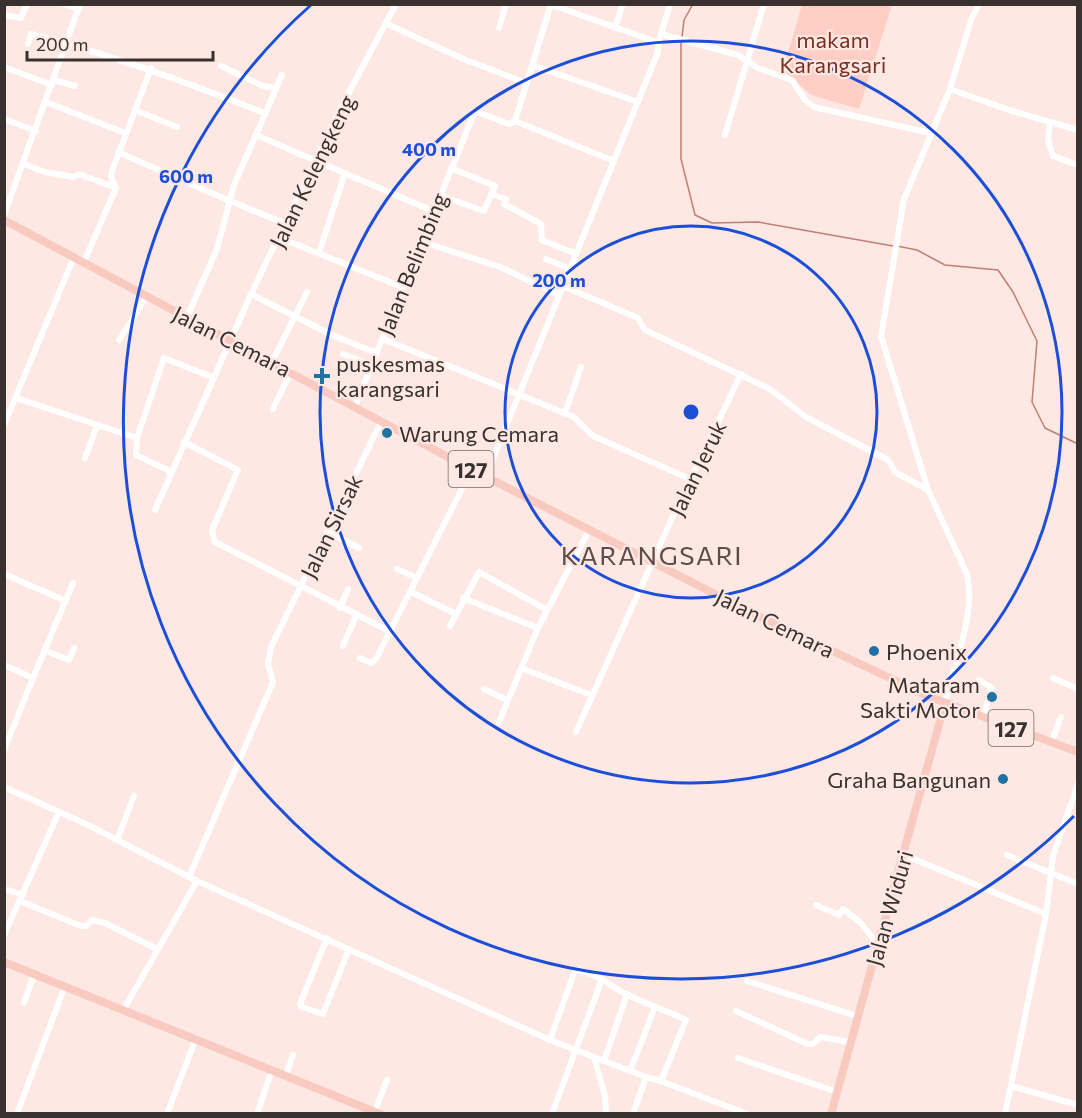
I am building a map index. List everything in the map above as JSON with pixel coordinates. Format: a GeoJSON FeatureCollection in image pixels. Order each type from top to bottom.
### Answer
{"type":"FeatureCollection","features":[{"type":"Feature","properties":{"kind":"main road","name":"Jalan Cemara"},"geometry":{"type":"LineString","coordinates":[[4,220],[589,530],[856,664],[945,703],[1077,752]]}},
{"type":"Feature","properties":{"kind":"main road","name":"Jalan Widuri"},"geometry":{"type":"LineString","coordinates":[[831,1113],[945,703]]}},
{"type":"Feature","properties":{"kind":"main road"},"geometry":{"type":"LineString","coordinates":[[4,962],[377,1112]]}},
{"type":"Feature","properties":{"kind":"street"},"geometry":{"type":"LineString","coordinates":[[4,15],[21,18],[27,4]]}},
{"type":"Feature","properties":{"kind":"street"},"geometry":{"type":"LineString","coordinates":[[4,215],[79,7],[64,4]]}},
{"type":"Feature","properties":{"kind":"street","name":"Jalan Kelengkeng"},"geometry":{"type":"LineString","coordinates":[[154,510],[251,294],[287,224],[339,111],[396,4]]}},
{"type":"Feature","properties":{"kind":"street"},"geometry":{"type":"LineString","coordinates":[[499,28],[506,4]]}},
{"type":"Feature","properties":{"kind":"street"},"geometry":{"type":"LineString","coordinates":[[615,28],[623,4]]}},
{"type":"Feature","properties":{"kind":"street"},"geometry":{"type":"LineString","coordinates":[[486,476],[657,56],[658,44],[670,4]]}},
{"type":"Feature","properties":{"kind":"street"},"geometry":{"type":"LineString","coordinates":[[726,135],[764,4]]}},
{"type":"Feature","properties":{"kind":"street"},"geometry":{"type":"LineString","coordinates":[[945,703],[964,628],[969,585],[928,490],[880,336],[904,199],[950,89],[971,20],[979,4]]}},
{"type":"Feature","properties":{"kind":"street"},"geometry":{"type":"LineString","coordinates":[[614,161],[515,121],[550,5],[658,44]]}},
{"type":"Feature","properties":{"kind":"street"},"geometry":{"type":"LineString","coordinates":[[387,24],[466,60],[526,83]]}},
{"type":"Feature","properties":{"kind":"street"},"geometry":{"type":"LineString","coordinates":[[28,44],[31,34],[67,43],[151,68],[264,113]]}},
{"type":"Feature","properties":{"kind":"street"},"geometry":{"type":"LineString","coordinates":[[661,34],[738,55],[758,68],[792,80],[805,100],[814,107],[930,133]]}},
{"type":"Feature","properties":{"kind":"street"},"geometry":{"type":"LineString","coordinates":[[532,65],[638,102]]}},
{"type":"Feature","properties":{"kind":"street"},"geometry":{"type":"LineString","coordinates":[[221,66],[263,86],[276,88]]}},
{"type":"Feature","properties":{"kind":"street"},"geometry":{"type":"LineString","coordinates":[[4,67],[53,82],[75,86]]}},
{"type":"Feature","properties":{"kind":"street"},"geometry":{"type":"LineString","coordinates":[[84,262],[116,188],[111,175],[151,68]]}},
{"type":"Feature","properties":{"kind":"street"},"geometry":{"type":"LineString","coordinates":[[187,317],[217,249],[228,201],[282,75]]}},
{"type":"Feature","properties":{"kind":"street"},"geometry":{"type":"LineString","coordinates":[[950,89],[1077,130]]}},
{"type":"Feature","properties":{"kind":"street"},"geometry":{"type":"LineString","coordinates":[[46,102],[125,133]]}},
{"type":"Feature","properties":{"kind":"street"},"geometry":{"type":"LineString","coordinates":[[135,110],[177,127]]}},
{"type":"Feature","properties":{"kind":"street","name":"Jalan Belimbing"},"geometry":{"type":"LineString","coordinates":[[355,406],[439,195],[476,111],[509,123],[515,121]]}},
{"type":"Feature","properties":{"kind":"street"},"geometry":{"type":"LineString","coordinates":[[4,118],[36,131]]}},
{"type":"Feature","properties":{"kind":"street"},"geometry":{"type":"LineString","coordinates":[[1050,123],[1047,137],[1053,156],[1077,165]]}},
{"type":"Feature","properties":{"kind":"street"},"geometry":{"type":"LineString","coordinates":[[256,135],[433,211]]}},
{"type":"Feature","properties":{"kind":"street"},"geometry":{"type":"LineString","coordinates":[[118,152],[228,201],[287,224]]}},
{"type":"Feature","properties":{"kind":"street"},"geometry":{"type":"LineString","coordinates":[[24,164],[62,176],[74,177],[79,174],[116,188]]}},
{"type":"Feature","properties":{"kind":"street"},"geometry":{"type":"LineString","coordinates":[[439,195],[484,212],[495,186],[451,168]]}},
{"type":"Feature","properties":{"kind":"street"},"geometry":{"type":"LineString","coordinates":[[319,254],[345,173]]}},
{"type":"Feature","properties":{"kind":"street"},"geometry":{"type":"LineString","coordinates":[[491,194],[506,199],[504,204],[541,225],[542,240],[577,252]]}},
{"type":"Feature","properties":{"kind":"street"},"geometry":{"type":"LineString","coordinates":[[280,238],[402,286]]}},
{"type":"Feature","properties":{"kind":"street"},"geometry":{"type":"LineString","coordinates":[[420,242],[500,267],[559,296]]}},
{"type":"Feature","properties":{"kind":"street"},"geometry":{"type":"LineString","coordinates":[[4,425],[74,256]]}},
{"type":"Feature","properties":{"kind":"street"},"geometry":{"type":"LineString","coordinates":[[546,259],[570,268]]}},
{"type":"Feature","properties":{"kind":"street"},"geometry":{"type":"LineString","coordinates":[[563,286],[638,318],[645,330],[770,389],[806,417],[888,460],[895,472],[928,490]]}},
{"type":"Feature","properties":{"kind":"street"},"geometry":{"type":"LineString","coordinates":[[272,362],[308,292]]}},
{"type":"Feature","properties":{"kind":"street"},"geometry":{"type":"LineString","coordinates":[[251,294],[295,318],[377,353]]}},
{"type":"Feature","properties":{"kind":"street"},"geometry":{"type":"LineString","coordinates":[[119,340],[147,296]]}},
{"type":"Feature","properties":{"kind":"street"},"geometry":{"type":"LineString","coordinates":[[382,339],[565,413],[576,418],[587,433],[690,479]]}},
{"type":"Feature","properties":{"kind":"street"},"geometry":{"type":"LineString","coordinates":[[343,354],[372,365]]}},
{"type":"Feature","properties":{"kind":"street"},"geometry":{"type":"LineString","coordinates":[[172,472],[136,455],[137,438],[164,358],[214,378]]}},
{"type":"Feature","properties":{"kind":"street"},"geometry":{"type":"LineString","coordinates":[[565,413],[581,367]]}},
{"type":"Feature","properties":{"kind":"street"},"geometry":{"type":"LineString","coordinates":[[273,410],[291,371]]}},
{"type":"Feature","properties":{"kind":"street","name":"Jalan Jeruk"},"geometry":{"type":"LineString","coordinates":[[576,732],[690,479],[741,374]]}},
{"type":"Feature","properties":{"kind":"street"},"geometry":{"type":"LineString","coordinates":[[16,398],[137,438]]}},
{"type":"Feature","properties":{"kind":"street","name":"Jalan Sirsak"},"geometry":{"type":"LineString","coordinates":[[189,877],[273,682],[268,658],[278,630],[382,420]]}},
{"type":"Feature","properties":{"kind":"street"},"geometry":{"type":"LineString","coordinates":[[85,458],[97,425]]}},
{"type":"Feature","properties":{"kind":"street"},"geometry":{"type":"LineString","coordinates":[[184,442],[238,470],[212,530],[212,538],[236,555],[389,631]]}},
{"type":"Feature","properties":{"kind":"street"},"geometry":{"type":"LineString","coordinates":[[360,658],[373,662],[411,592],[472,469]]}},
{"type":"Feature","properties":{"kind":"street"},"geometry":{"type":"LineString","coordinates":[[499,722],[538,627],[589,530]]}},
{"type":"Feature","properties":{"kind":"street"},"geometry":{"type":"LineString","coordinates":[[328,532],[359,548]]}},
{"type":"Feature","properties":{"kind":"street"},"geometry":{"type":"LineString","coordinates":[[398,569],[417,578]]}},
{"type":"Feature","properties":{"kind":"street"},"geometry":{"type":"LineString","coordinates":[[450,626],[476,574],[481,572],[547,610]]}},
{"type":"Feature","properties":{"kind":"street"},"geometry":{"type":"LineString","coordinates":[[4,574],[66,601]]}},
{"type":"Feature","properties":{"kind":"street"},"geometry":{"type":"LineString","coordinates":[[4,750],[73,583]]}},
{"type":"Feature","properties":{"kind":"street"},"geometry":{"type":"LineString","coordinates":[[340,608],[348,589]]}},
{"type":"Feature","properties":{"kind":"street"},"geometry":{"type":"LineString","coordinates":[[411,592],[456,614]]}},
{"type":"Feature","properties":{"kind":"street"},"geometry":{"type":"LineString","coordinates":[[463,598],[538,627]]}},
{"type":"Feature","properties":{"kind":"street"},"geometry":{"type":"LineString","coordinates":[[343,646],[356,616]]}},
{"type":"Feature","properties":{"kind":"street"},"geometry":{"type":"LineString","coordinates":[[46,651],[69,660],[74,648]]}},
{"type":"Feature","properties":{"kind":"street"},"geometry":{"type":"LineString","coordinates":[[4,665],[33,678]]}},
{"type":"Feature","properties":{"kind":"street"},"geometry":{"type":"LineString","coordinates":[[521,668],[591,695]]}},
{"type":"Feature","properties":{"kind":"street"},"geometry":{"type":"LineString","coordinates":[[1053,678],[1077,689]]}},
{"type":"Feature","properties":{"kind":"street"},"geometry":{"type":"LineString","coordinates":[[979,680],[992,688],[983,717]]}},
{"type":"Feature","properties":{"kind":"street"},"geometry":{"type":"LineString","coordinates":[[484,689],[507,700]]}},
{"type":"Feature","properties":{"kind":"street"},"geometry":{"type":"LineString","coordinates":[[1051,742],[1061,717]]}},
{"type":"Feature","properties":{"kind":"street"},"geometry":{"type":"LineString","coordinates":[[1005,1113],[1046,914],[1050,873],[1059,834],[1077,784]]}},
{"type":"Feature","properties":{"kind":"street"},"geometry":{"type":"LineString","coordinates":[[4,787],[117,840],[197,881],[550,1040],[747,1113]]}},
{"type":"Feature","properties":{"kind":"street"},"geometry":{"type":"LineString","coordinates":[[117,840],[134,796]]}},
{"type":"Feature","properties":{"kind":"street"},"geometry":{"type":"LineString","coordinates":[[4,935],[59,812]]}},
{"type":"Feature","properties":{"kind":"street"},"geometry":{"type":"LineString","coordinates":[[904,855],[1046,914]]}},
{"type":"Feature","properties":{"kind":"street"},"geometry":{"type":"LineString","coordinates":[[1006,855],[1077,884]]}},
{"type":"Feature","properties":{"kind":"street"},"geometry":{"type":"LineString","coordinates":[[124,1009],[197,881]]}},
{"type":"Feature","properties":{"kind":"street"},"geometry":{"type":"LineString","coordinates":[[8,890],[81,926],[86,926],[92,920],[105,923],[158,949]]}},
{"type":"Feature","properties":{"kind":"street"},"geometry":{"type":"LineString","coordinates":[[816,905],[839,915],[843,909],[860,922],[878,945]]}},
{"type":"Feature","properties":{"kind":"street"},"geometry":{"type":"LineString","coordinates":[[327,938],[300,1004],[302,1006],[323,1014],[349,949]]}},
{"type":"Feature","properties":{"kind":"street"},"geometry":{"type":"LineString","coordinates":[[550,1040],[576,970],[602,979],[627,994],[686,1020],[661,1082]]}},
{"type":"Feature","properties":{"kind":"street"},"geometry":{"type":"LineString","coordinates":[[24,1003],[34,974]]}},
{"type":"Feature","properties":{"kind":"street"},"geometry":{"type":"LineString","coordinates":[[552,1113],[602,979]]}},
{"type":"Feature","properties":{"kind":"street"},"geometry":{"type":"LineString","coordinates":[[747,981],[857,1016]]}},
{"type":"Feature","properties":{"kind":"street"},"geometry":{"type":"LineString","coordinates":[[17,1113],[65,986]]}},
{"type":"Feature","properties":{"kind":"street"},"geometry":{"type":"LineString","coordinates":[[604,1061],[627,994]]}},
{"type":"Feature","properties":{"kind":"street"},"geometry":{"type":"LineString","coordinates":[[630,1071],[655,1007]]}},
{"type":"Feature","properties":{"kind":"street"},"geometry":{"type":"LineString","coordinates":[[735,1011],[808,1044],[813,1044],[818,1037],[850,1042]]}},
{"type":"Feature","properties":{"kind":"street"},"geometry":{"type":"LineString","coordinates":[[166,1113],[196,1038]]}},
{"type":"Feature","properties":{"kind":"street"},"geometry":{"type":"LineString","coordinates":[[286,1075],[293,1055]]}},
{"type":"Feature","properties":{"kind":"street"},"geometry":{"type":"LineString","coordinates":[[594,1057],[605,1096],[606,1113]]}},
{"type":"Feature","properties":{"kind":"street"},"geometry":{"type":"LineString","coordinates":[[738,1058],[837,1092]]}},
{"type":"Feature","properties":{"kind":"street"},"geometry":{"type":"LineString","coordinates":[[257,1113],[272,1070]]}},
{"type":"Feature","properties":{"kind":"street"},"geometry":{"type":"LineString","coordinates":[[633,1113],[646,1077]]}},
{"type":"Feature","properties":{"kind":"street"},"geometry":{"type":"LineString","coordinates":[[377,1112],[387,1080]]}},
{"type":"Feature","properties":{"kind":"street"},"geometry":{"type":"LineString","coordinates":[[1011,1086],[1077,1105]]}},
{"type":"Feature","properties":{"kind":"green space","name":"makam Karangsari"},"geometry":{"type":"Polygon","coordinates":[[[802,5],[892,5],[859,109],[811,95],[783,70],[802,5]]]}},
{"type":"Feature","properties":{"kind":"waterway"},"geometry":{"type":"LineString","coordinates":[[682,37],[684,20],[693,4]]}},
{"type":"Feature","properties":{"kind":"waterway"},"geometry":{"type":"LineString","coordinates":[[681,42],[681,159],[695,215],[712,223],[758,222],[893,246]]}},
{"type":"Feature","properties":{"kind":"waterway"},"geometry":{"type":"LineString","coordinates":[[897,246],[917,250],[945,265],[998,270],[1013,292],[1037,341],[1032,402],[1045,428],[1078,444]]}},
{"type":"Feature","properties":{"kind":"place","name":"puskesmas karangsari"},"geometry":{"type":"Point","coordinates":[322,376]}},
{"type":"Feature","properties":{"kind":"place","name":"Warung Cemara"},"geometry":{"type":"Point","coordinates":[387,433]}},
{"type":"Feature","properties":{"kind":"place","name":"Phoenix"},"geometry":{"type":"Point","coordinates":[874,651]}},
{"type":"Feature","properties":{"kind":"place","name":"Mataram Sakti Motor"},"geometry":{"type":"Point","coordinates":[992,697]}},
{"type":"Feature","properties":{"kind":"place","name":"Graha Bangunan"},"geometry":{"type":"Point","coordinates":[1003,779]}},
{"type":"Feature","properties":{"kind":"district","name":"KARANGSARI"},"geometry":{"type":"Point","coordinates":[652,554]}}]}
